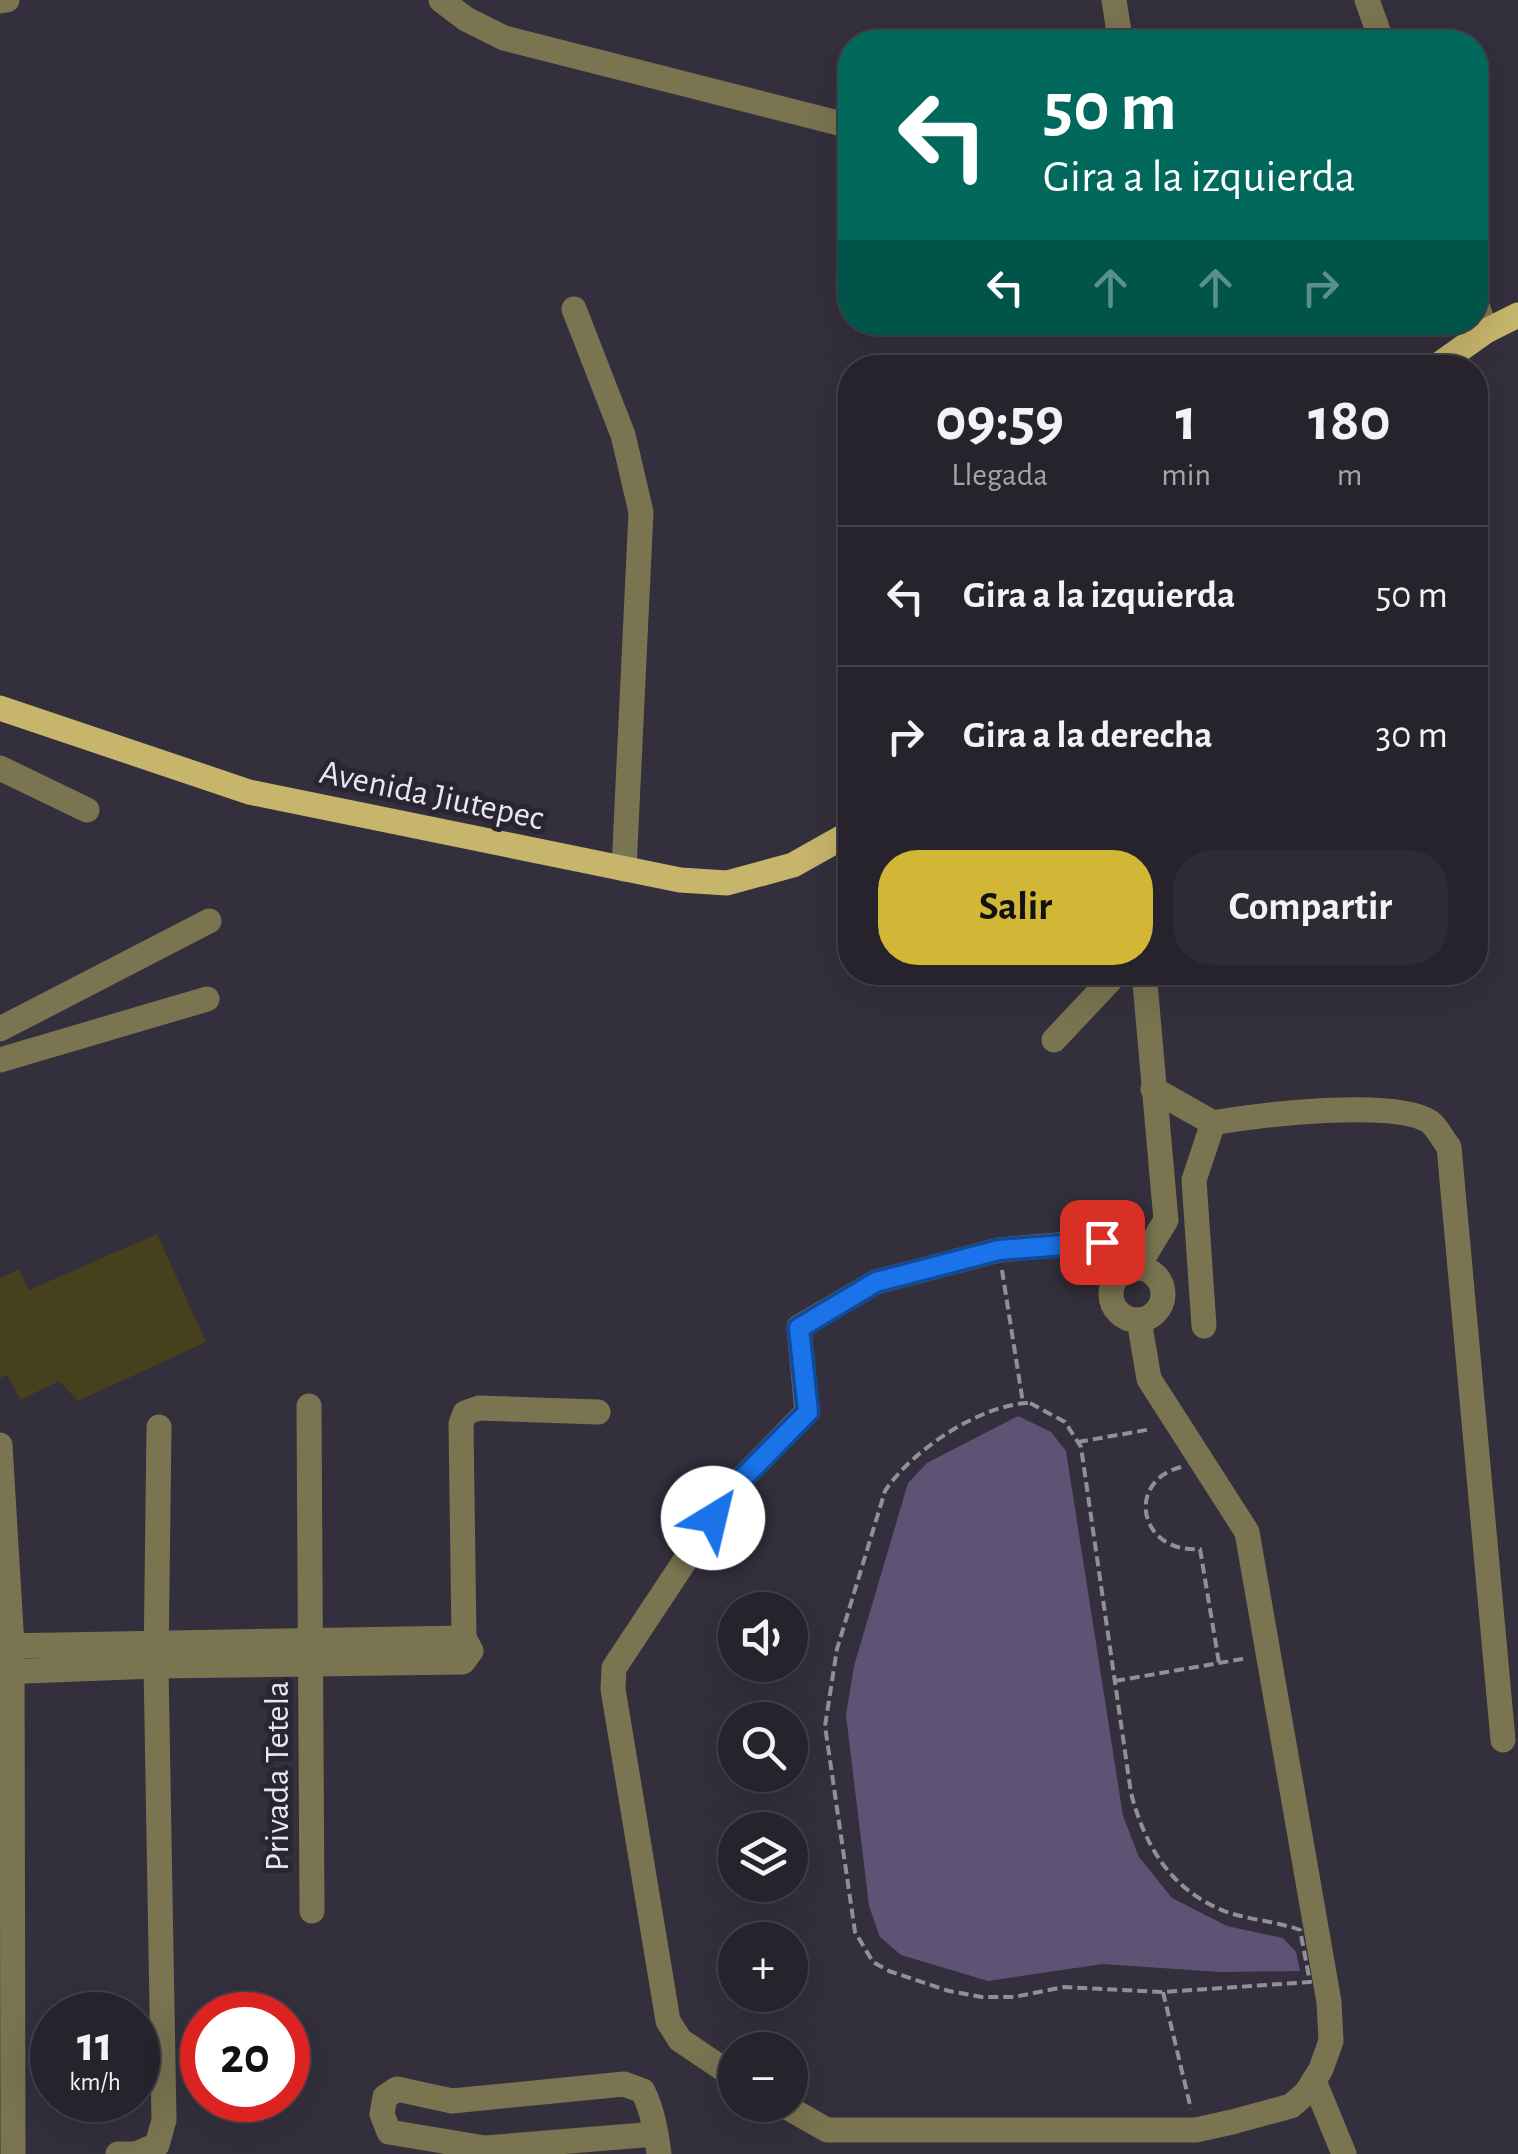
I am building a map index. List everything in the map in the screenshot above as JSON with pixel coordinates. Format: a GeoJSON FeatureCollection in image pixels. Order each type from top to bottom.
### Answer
{"type":"FeatureCollection","features":[{"type":"Feature","properties":{"kind":"main road"},"geometry":{"type":"LineString","coordinates":[[1488,330],[1518,315]]}},
{"type":"Feature","properties":{"kind":"main road"},"geometry":{"type":"LineString","coordinates":[[1452,355],[1480,335]]}},
{"type":"Feature","properties":{"kind":"main road","name":"Avenida Jiutepec"},"geometry":{"type":"LineString","coordinates":[[0,708],[250,792],[680,880],[727,883],[793,866],[838,839]]}},
{"type":"Feature","properties":{"kind":"street"},"geometry":{"type":"LineString","coordinates":[[442,0],[504,38],[838,123]]}},
{"type":"Feature","properties":{"kind":"street"},"geometry":{"type":"LineString","coordinates":[[1114,0],[1118,30]]}},
{"type":"Feature","properties":{"kind":"street"},"geometry":{"type":"LineString","coordinates":[[1367,0],[1378,30]]}},
{"type":"Feature","properties":{"kind":"street"},"geometry":{"type":"LineString","coordinates":[[574,309],[623,435],[641,512],[624,870]]}},
{"type":"Feature","properties":{"kind":"street"},"geometry":{"type":"LineString","coordinates":[[0,768],[87,810]]}},
{"type":"Feature","properties":{"kind":"street"},"geometry":{"type":"LineString","coordinates":[[0,1028],[210,921]]}},
{"type":"Feature","properties":{"kind":"street"},"geometry":{"type":"LineString","coordinates":[[1054,1040],[1106,985]]}},
{"type":"Feature","properties":{"kind":"street"},"geometry":{"type":"LineString","coordinates":[[718,2066],[680,2040],[668,2021],[613,1689],[614,1668],[733,1488],[808,1412],[799,1328],[876,1282],[999,1250],[1102,1242],[1129,1271],[1153,1273],[1159,1279],[1164,1295],[1158,1310],[1139,1320],[1126,1318],[1114,1307],[1111,1289],[1129,1271],[1166,1220],[1145,985]]}},
{"type":"Feature","properties":{"kind":"street"},"geometry":{"type":"LineString","coordinates":[[0,1060],[207,999]]}},
{"type":"Feature","properties":{"kind":"street"},"geometry":{"type":"LineString","coordinates":[[1153,1088],[1214,1123],[1260,1114],[1385,1110],[1430,1122],[1449,1146],[1503,1740]]}},
{"type":"Feature","properties":{"kind":"street"},"geometry":{"type":"LineString","coordinates":[[1204,1326],[1194,1180],[1214,1123]]}},
{"type":"Feature","properties":{"kind":"street"},"geometry":{"type":"LineString","coordinates":[[808,2119],[827,2130],[1196,2130],[1291,2106],[1314,2081],[1331,2041],[1328,2002],[1247,1532],[1148,1378],[1139,1320]]}},
{"type":"Feature","properties":{"kind":"street","name":"Privada Tetela"},"geometry":{"type":"LineString","coordinates":[[310,1406],[312,1911]]}},
{"type":"Feature","properties":{"kind":"street"},"geometry":{"type":"LineString","coordinates":[[5,1659],[310,1652],[463,1662],[471,1651],[464,1638],[461,1424],[465,1412],[479,1408],[598,1412]]}},
{"type":"Feature","properties":{"kind":"street"},"geometry":{"type":"LineString","coordinates":[[118,2154],[136,2154],[157,2145],[164,2120],[156,1655],[158,1428]]}},
{"type":"Feature","properties":{"kind":"street"},"geometry":{"type":"LineString","coordinates":[[0,1445],[13,2154]]}},
{"type":"Feature","properties":{"kind":"street"},"geometry":{"type":"LineString","coordinates":[[1314,2081],[1344,2154]]}},
{"type":"Feature","properties":{"kind":"street"},"geometry":{"type":"LineString","coordinates":[[624,2084],[643,2091],[651,2108],[657,2144],[484,2148],[389,2132],[382,2114],[384,2097],[397,2089],[452,2101],[624,2084]]}},
{"type":"Feature","properties":{"kind":"path"},"geometry":{"type":"LineString","coordinates":[[999,1250],[1023,1404]]}},
{"type":"Feature","properties":{"kind":"path"},"geometry":{"type":"LineString","coordinates":[[1030,1403],[1065,1422],[1078,1442],[1140,1827],[1159,1864],[1191,1891],[1224,1911],[1300,1930],[1310,1982],[1163,1992],[1064,1987],[982,1997],[948,1991],[889,1971],[873,1962],[855,1932],[826,1726],[837,1649],[885,1491],[899,1470],[927,1444],[1008,1404],[1030,1403]]}},
{"type":"Feature","properties":{"kind":"path"},"geometry":{"type":"LineString","coordinates":[[1078,1442],[1164,1428]]}},
{"type":"Feature","properties":{"kind":"path"},"geometry":{"type":"LineString","coordinates":[[1184,1456],[1184,1466],[1164,1472],[1148,1493],[1147,1518],[1152,1531],[1172,1547],[1200,1549],[1219,1663]]}},
{"type":"Feature","properties":{"kind":"path"},"geometry":{"type":"LineString","coordinates":[[1115,1681],[1268,1655]]}},
{"type":"Feature","properties":{"kind":"path"},"geometry":{"type":"LineString","coordinates":[[1163,1992],[1196,2130]]}},
{"type":"Feature","properties":{"kind":"shaded area"},"geometry":{"type":"Polygon","coordinates":[[[157,1234],[206,1342],[78,1401],[59,1381],[20,1400],[7,1375],[0,1378],[0,1278],[19,1269],[29,1290],[157,1234]]]}},
{"type":"Feature","properties":{"kind":"shaded area"},"geometry":{"type":"Polygon","coordinates":[[[1018,1416],[1051,1432],[1066,1451],[1123,1816],[1139,1857],[1172,1898],[1227,1926],[1283,1938],[1296,1952],[1300,1971],[1220,1972],[1103,1964],[988,1981],[901,1955],[880,1937],[869,1906],[846,1715],[854,1666],[908,1483],[927,1463],[1018,1416]]]}},
{"type":"Feature","properties":{"kind":"route"},"geometry":{"type":"LineString","coordinates":[[713,1518],[733,1488],[808,1412],[799,1328],[876,1282],[999,1250],[1102,1242]]}}]}
